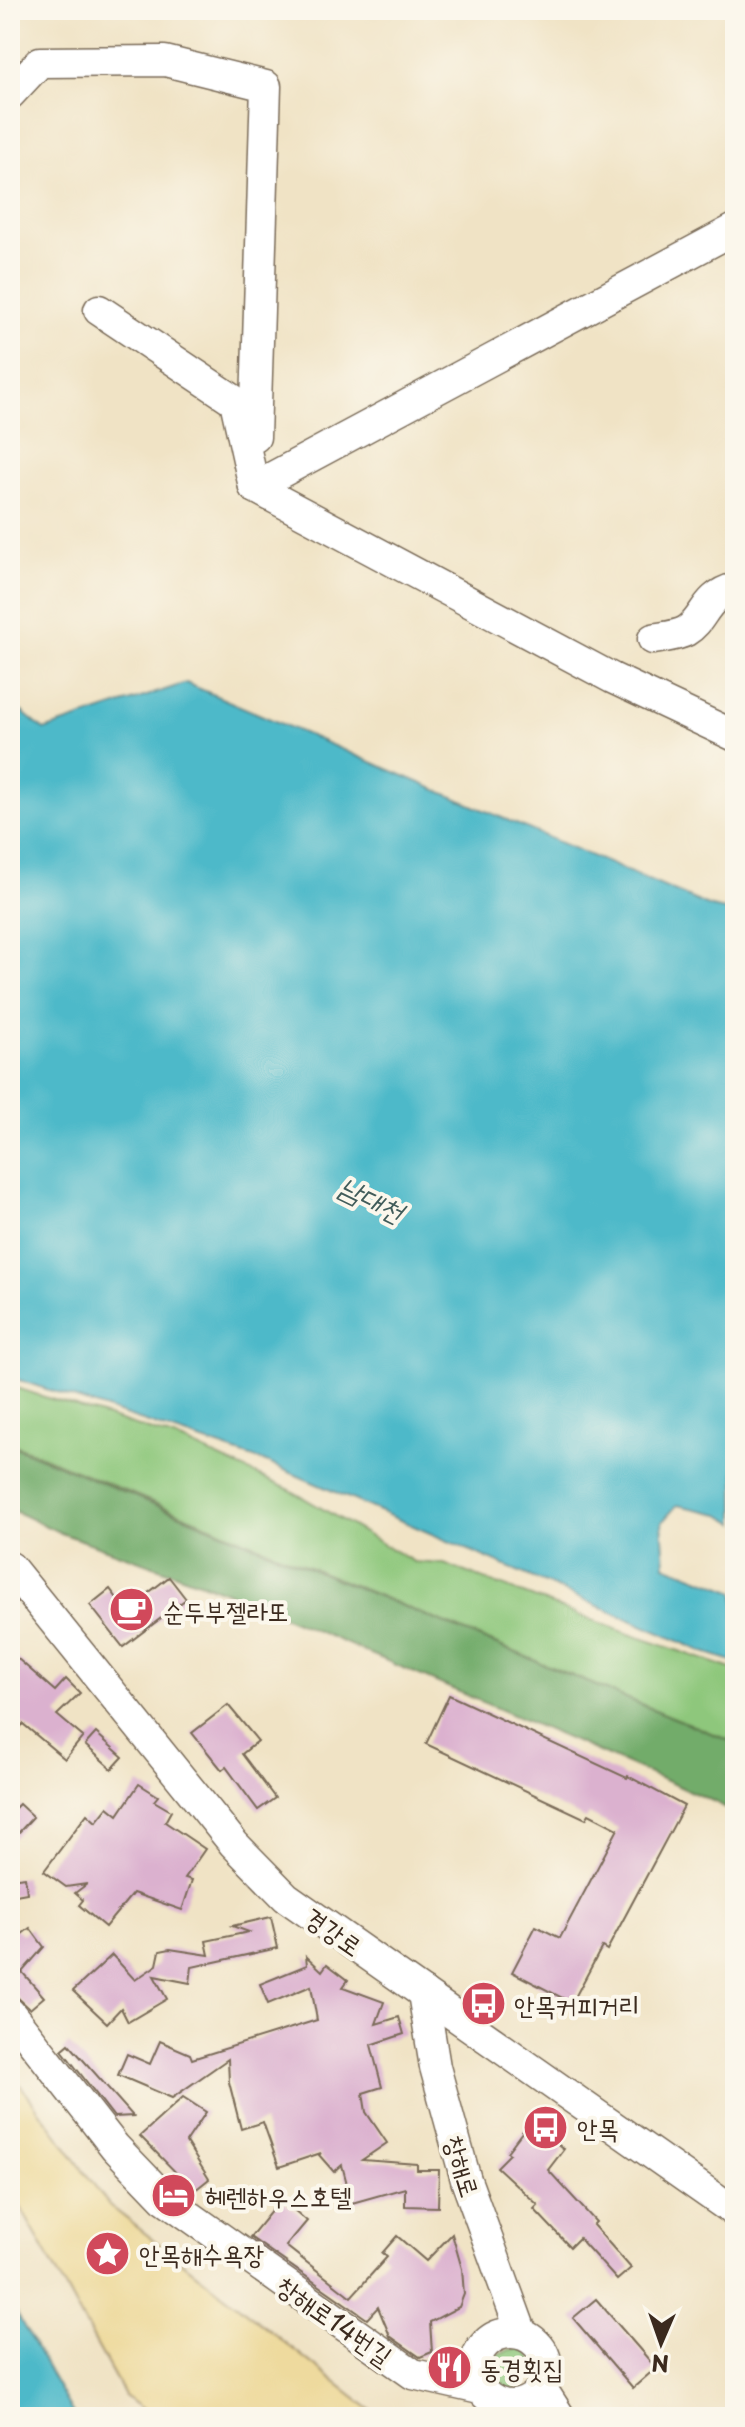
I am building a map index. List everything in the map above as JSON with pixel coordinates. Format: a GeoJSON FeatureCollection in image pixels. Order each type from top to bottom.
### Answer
{"type":"FeatureCollection","features":[{"type":"Feature","properties":{"kind":"street"},"geometry":{"type":"LineString","coordinates":[[10,94],[40,62],[165,61],[266,86],[254,487]]}},
{"type":"Feature","properties":{"kind":"street"},"geometry":{"type":"LineString","coordinates":[[254,487],[735,229]]}},
{"type":"Feature","properties":{"kind":"street"},"geometry":{"type":"LineString","coordinates":[[99,310],[235,401],[254,487],[612,678],[735,736]]}},
{"type":"Feature","properties":{"kind":"street"},"geometry":{"type":"LineString","coordinates":[[653,639],[687,631],[708,603],[724,591],[735,588]]}},
{"type":"Feature","properties":{"kind":"street","name":"경강로"},"geometry":{"type":"LineString","coordinates":[[10,1567],[234,1844],[286,1897],[735,2212]]}},
{"type":"Feature","properties":{"kind":"street","name":"창해로"},"geometry":{"type":"LineString","coordinates":[[423,1993],[435,2067],[466,2180],[522,2334]]}},
{"type":"Feature","properties":{"kind":"street","name":"창해로14번길"},"geometry":{"type":"LineString","coordinates":[[10,2013],[115,2147],[164,2198],[413,2374],[480,2389]]}},
{"type":"Feature","properties":{"kind":"street"},"geometry":{"type":"LineString","coordinates":[[500,2334],[522,2334],[538,2344],[544,2352],[548,2371],[542,2389],[526,2403],[516,2406],[496,2403],[480,2389],[474,2368],[482,2347],[500,2334]]}},
{"type":"Feature","properties":{"kind":"street"},"geometry":{"type":"LineString","coordinates":[[542,2389],[560,2417]]}},
{"type":"Feature","properties":{"kind":"green space"},"geometry":{"type":"Polygon","coordinates":[[[10,1386],[183,1441],[290,1490],[414,1562],[444,1564],[629,1634],[735,1670],[735,1743],[10,1443],[10,1386]]]}},
{"type":"Feature","properties":{"kind":"green space"},"geometry":{"type":"Polygon","coordinates":[[[10,1445],[735,1743],[735,1813],[224,1591],[61,1533],[10,1509],[10,1445]]]}},
{"type":"Feature","properties":{"kind":"green space"},"geometry":{"type":"Polygon","coordinates":[[[520,2348],[528,2353],[534,2363],[528,2377],[511,2390],[489,2387],[486,2371],[492,2359],[505,2351],[520,2348]]]}},
{"type":"Feature","properties":{"kind":"sand","name":"안목해수욕장"},"geometry":{"type":"Polygon","coordinates":[[[10,2071],[109,2205],[380,2417],[154,2417],[125,2396],[10,2188],[10,2071]]]}},
{"type":"Feature","properties":{"kind":"water","name":"남대천"},"geometry":{"type":"Polygon","coordinates":[[[186,683],[711,907],[735,912],[735,1523],[720,1514],[677,1505],[662,1522],[665,1565],[735,1592],[735,1662],[704,1652],[266,1462],[10,1377],[10,702],[44,730],[186,683]]]}},
{"type":"Feature","properties":{"kind":"water"},"geometry":{"type":"Polygon","coordinates":[[[10,2302],[75,2417],[10,2417],[10,2302]]]}},
{"type":"Feature","properties":{"kind":"building"},"geometry":{"type":"Polygon","coordinates":[[[169,1577],[186,1599],[123,1647],[90,1605],[110,1589],[126,1610],[169,1577]]]}},
{"type":"Feature","properties":{"kind":"building"},"geometry":{"type":"Polygon","coordinates":[[[10,1652],[55,1691],[66,1679],[80,1693],[57,1715],[83,1737],[65,1759],[23,1724],[10,1740],[10,1652]]]}},
{"type":"Feature","properties":{"kind":"building"},"geometry":{"type":"Polygon","coordinates":[[[449,1695],[628,1776],[684,1806],[607,1950],[602,1947],[572,2003],[512,1972],[536,1926],[560,1938],[618,1829],[589,1814],[586,1819],[426,1744],[449,1695]]]}},
{"type":"Feature","properties":{"kind":"building"},"geometry":{"type":"Polygon","coordinates":[[[228,1705],[258,1741],[242,1754],[275,1798],[258,1810],[226,1767],[222,1770],[192,1733],[228,1705]]]}},
{"type":"Feature","properties":{"kind":"building"},"geometry":{"type":"Polygon","coordinates":[[[96,1733],[123,1757],[112,1769],[85,1745],[96,1733]]]}},
{"type":"Feature","properties":{"kind":"building"},"geometry":{"type":"Polygon","coordinates":[[[139,1784],[158,1796],[154,1801],[171,1811],[165,1822],[205,1849],[185,1878],[192,1880],[182,1910],[133,1893],[105,1927],[79,1905],[83,1900],[75,1893],[87,1884],[66,1887],[44,1871],[87,1814],[96,1822],[108,1807],[118,1815],[139,1784]]]}},
{"type":"Feature","properties":{"kind":"building"},"geometry":{"type":"Polygon","coordinates":[[[19,1804],[33,1817],[10,1842],[10,1813],[19,1804]]]}},
{"type":"Feature","properties":{"kind":"building"},"geometry":{"type":"Polygon","coordinates":[[[25,1877],[27,1893],[10,1896],[10,1879],[25,1877]]]}},
{"type":"Feature","properties":{"kind":"building"},"geometry":{"type":"Polygon","coordinates":[[[271,1917],[278,1948],[192,1967],[190,1983],[154,1976],[167,1999],[128,2022],[121,2008],[107,2023],[73,1991],[112,1955],[135,1980],[157,1965],[160,1951],[170,1949],[209,1955],[206,1941],[249,1932],[232,1926],[271,1917]]]}},
{"type":"Feature","properties":{"kind":"building"},"geometry":{"type":"Polygon","coordinates":[[[10,1925],[22,1934],[30,1928],[44,1947],[22,1972],[44,1997],[30,2009],[10,1995],[10,1925]]]}},
{"type":"Feature","properties":{"kind":"building"},"geometry":{"type":"Polygon","coordinates":[[[306,1956],[322,1971],[327,1964],[348,1980],[343,1987],[384,2002],[376,2024],[399,2017],[404,2034],[371,2045],[382,2087],[363,2093],[366,2112],[387,2143],[362,2160],[417,2164],[417,2170],[439,2170],[438,2207],[405,2206],[405,2188],[352,2203],[342,2165],[334,2172],[319,2155],[321,2153],[279,2167],[263,2122],[241,2129],[229,2082],[228,2059],[172,2098],[118,2075],[127,2054],[150,2064],[160,2041],[190,2054],[192,2059],[317,2020],[311,1986],[268,2004],[260,1984],[307,1965],[306,1956]]]}},
{"type":"Feature","properties":{"kind":"building"},"geometry":{"type":"Polygon","coordinates":[[[69,2044],[133,2116],[114,2117],[62,2050],[69,2044]]]}},
{"type":"Feature","properties":{"kind":"building"},"geometry":{"type":"Polygon","coordinates":[[[183,2097],[206,2112],[186,2142],[209,2179],[194,2191],[140,2136],[183,2097]]]}},
{"type":"Feature","properties":{"kind":"building"},"geometry":{"type":"Polygon","coordinates":[[[529,2123],[564,2149],[548,2170],[596,2222],[593,2225],[631,2268],[617,2280],[579,2238],[570,2247],[534,2209],[538,2205],[497,2167],[510,2154],[507,2152],[529,2123]]]}},
{"type":"Feature","properties":{"kind":"building"},"geometry":{"type":"Polygon","coordinates":[[[281,2199],[307,2221],[286,2246],[351,2297],[387,2257],[382,2253],[397,2236],[426,2261],[452,2234],[462,2269],[464,2294],[459,2307],[430,2322],[432,2352],[420,2357],[390,2336],[378,2307],[367,2319],[250,2237],[281,2199]]]}},
{"type":"Feature","properties":{"kind":"building"},"geometry":{"type":"Polygon","coordinates":[[[596,2299],[656,2368],[633,2388],[573,2318],[596,2299]]]}},
{"type":"Feature","properties":{"kind":"place","name":"순두부젤라또"},"geometry":{"type":"Point","coordinates":[132,1610]}},
{"type":"Feature","properties":{"kind":"place","name":"안목커피거리"},"geometry":{"type":"Point","coordinates":[483,2004]}},
{"type":"Feature","properties":{"kind":"place","name":"안목"},"geometry":{"type":"Point","coordinates":[546,2127]}},
{"type":"Feature","properties":{"kind":"place","name":"헤렌하우스호텔"},"geometry":{"type":"Point","coordinates":[174,2195]}},
{"type":"Feature","properties":{"kind":"place","name":"안목해수욕장"},"geometry":{"type":"Point","coordinates":[108,2253]}},
{"type":"Feature","properties":{"kind":"place","name":"동경횟집"},"geometry":{"type":"Point","coordinates":[449,2367]}}]}
